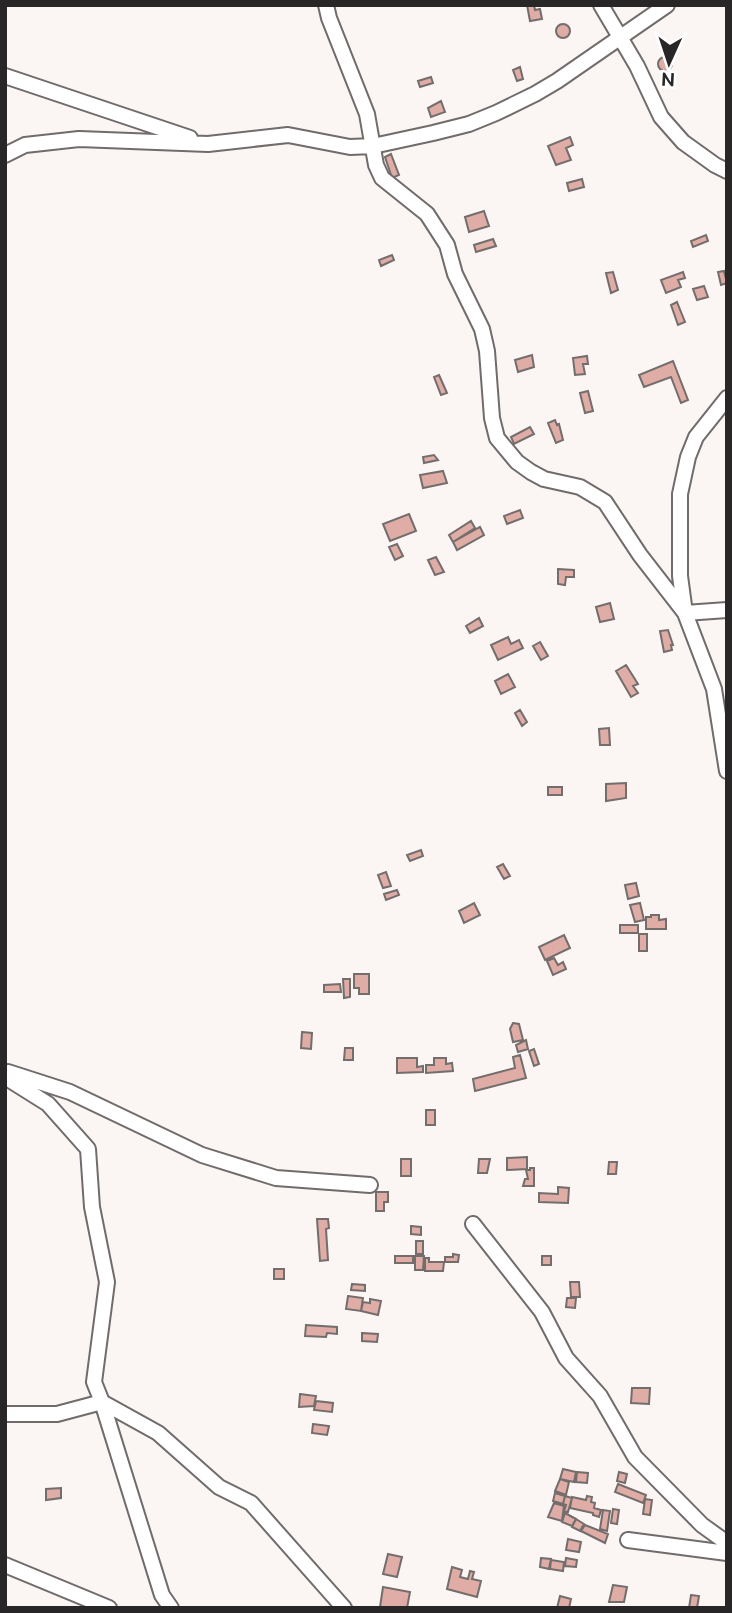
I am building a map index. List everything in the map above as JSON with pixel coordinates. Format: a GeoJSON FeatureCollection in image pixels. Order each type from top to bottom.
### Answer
{"type":"FeatureCollection","features":[{"type":"Feature","properties":{"kind":"street"},"geometry":{"type":"LineString","coordinates":[[326,5],[368,114],[376,165],[382,178],[427,214],[447,245],[455,274],[482,330],[487,351],[492,418],[497,438],[517,462],[531,472],[544,479],[580,487],[605,502],[640,555],[685,613]]}},
{"type":"Feature","properties":{"kind":"street"},"geometry":{"type":"LineString","coordinates":[[601,5],[621,37],[661,117],[683,142],[715,166],[727,171]]}},
{"type":"Feature","properties":{"kind":"street"},"geometry":{"type":"LineString","coordinates":[[5,155],[25,145],[79,139],[208,144],[288,135],[350,147],[373,146],[469,124],[496,113],[557,81],[667,5]]}},
{"type":"Feature","properties":{"kind":"street"},"geometry":{"type":"LineString","coordinates":[[5,76],[208,144]]}},
{"type":"Feature","properties":{"kind":"street"},"geometry":{"type":"LineString","coordinates":[[727,398],[696,437],[688,457],[680,494],[680,576],[685,613],[714,689],[727,771]]}},
{"type":"Feature","properties":{"kind":"street"},"geometry":{"type":"LineString","coordinates":[[685,613],[727,610]]}},
{"type":"Feature","properties":{"kind":"street"},"geometry":{"type":"LineString","coordinates":[[5,1071],[70,1092],[202,1155],[276,1178],[370,1185]]}},
{"type":"Feature","properties":{"kind":"street"},"geometry":{"type":"LineString","coordinates":[[5,1077],[48,1104],[88,1149],[92,1207],[107,1282],[94,1382],[162,1595],[171,1608]]}},
{"type":"Feature","properties":{"kind":"street"},"geometry":{"type":"LineString","coordinates":[[473,1224],[542,1312],[566,1358],[600,1396],[635,1457],[702,1525],[727,1543]]}},
{"type":"Feature","properties":{"kind":"street"},"geometry":{"type":"LineString","coordinates":[[5,1414],[57,1414],[102,1402],[158,1433],[219,1487],[251,1503],[344,1608]]}},
{"type":"Feature","properties":{"kind":"street"},"geometry":{"type":"LineString","coordinates":[[628,1540],[727,1553]]}},
{"type":"Feature","properties":{"kind":"street"},"geometry":{"type":"LineString","coordinates":[[5,1565],[109,1608]]}},
{"type":"Feature","properties":{"kind":"building"},"geometry":{"type":"Polygon","coordinates":[[[527,5],[534,5],[535,10],[540,9],[542,19],[530,21],[527,5]]]}},
{"type":"Feature","properties":{"kind":"building"},"geometry":{"type":"Polygon","coordinates":[[[560,24],[566,24],[570,31],[566,38],[560,38],[556,34],[556,28],[560,24]]]}},
{"type":"Feature","properties":{"kind":"building"},"geometry":{"type":"Polygon","coordinates":[[[665,57],[670,59],[670,69],[665,71],[660,69],[658,64],[660,59],[665,57]]]}},
{"type":"Feature","properties":{"kind":"building"},"geometry":{"type":"Polygon","coordinates":[[[520,67],[523,79],[517,81],[513,70],[520,67]]]}},
{"type":"Feature","properties":{"kind":"building"},"geometry":{"type":"Polygon","coordinates":[[[431,77],[433,83],[420,87],[418,81],[431,77]]]}},
{"type":"Feature","properties":{"kind":"building"},"geometry":{"type":"Polygon","coordinates":[[[441,101],[445,112],[431,117],[428,108],[441,101]]]}},
{"type":"Feature","properties":{"kind":"building"},"geometry":{"type":"Polygon","coordinates":[[[570,137],[573,145],[566,148],[571,160],[556,165],[548,146],[570,137]]]}},
{"type":"Feature","properties":{"kind":"building"},"geometry":{"type":"Polygon","coordinates":[[[391,154],[399,175],[392,178],[385,157],[391,154]]]}},
{"type":"Feature","properties":{"kind":"building"},"geometry":{"type":"Polygon","coordinates":[[[582,179],[584,187],[569,191],[567,183],[582,179]]]}},
{"type":"Feature","properties":{"kind":"building"},"geometry":{"type":"Polygon","coordinates":[[[484,211],[489,226],[469,232],[465,217],[484,211]]]}},
{"type":"Feature","properties":{"kind":"building"},"geometry":{"type":"Polygon","coordinates":[[[706,235],[708,241],[693,247],[691,241],[706,235]]]}},
{"type":"Feature","properties":{"kind":"building"},"geometry":{"type":"Polygon","coordinates":[[[493,239],[496,246],[476,252],[474,245],[493,239]]]}},
{"type":"Feature","properties":{"kind":"building"},"geometry":{"type":"Polygon","coordinates":[[[392,255],[394,260],[381,266],[379,260],[392,255]]]}},
{"type":"Feature","properties":{"kind":"building"},"geometry":{"type":"Polygon","coordinates":[[[724,271],[727,283],[721,285],[718,272],[724,271]]]}},
{"type":"Feature","properties":{"kind":"building"},"geometry":{"type":"Polygon","coordinates":[[[613,272],[618,290],[611,293],[606,273],[613,272]]]}},
{"type":"Feature","properties":{"kind":"building"},"geometry":{"type":"Polygon","coordinates":[[[683,272],[685,278],[678,280],[681,287],[666,293],[661,280],[683,272]]]}},
{"type":"Feature","properties":{"kind":"building"},"geometry":{"type":"Polygon","coordinates":[[[704,286],[708,297],[697,300],[693,289],[704,286]]]}},
{"type":"Feature","properties":{"kind":"building"},"geometry":{"type":"Polygon","coordinates":[[[677,302],[685,322],[678,325],[671,305],[677,302]]]}},
{"type":"Feature","properties":{"kind":"building"},"geometry":{"type":"Polygon","coordinates":[[[532,355],[534,367],[518,372],[515,360],[532,355]]]}},
{"type":"Feature","properties":{"kind":"building"},"geometry":{"type":"Polygon","coordinates":[[[587,356],[588,364],[583,364],[585,374],[575,375],[573,358],[587,356]]]}},
{"type":"Feature","properties":{"kind":"building"},"geometry":{"type":"Polygon","coordinates":[[[673,361],[688,400],[681,403],[671,377],[644,387],[639,375],[673,361]]]}},
{"type":"Feature","properties":{"kind":"building"},"geometry":{"type":"Polygon","coordinates":[[[439,375],[447,393],[441,395],[434,377],[439,375]]]}},
{"type":"Feature","properties":{"kind":"building"},"geometry":{"type":"Polygon","coordinates":[[[588,391],[593,411],[585,413],[580,393],[588,391]]]}},
{"type":"Feature","properties":{"kind":"building"},"geometry":{"type":"Polygon","coordinates":[[[555,420],[557,425],[559,424],[563,440],[556,443],[548,423],[555,420]]]}},
{"type":"Feature","properties":{"kind":"building"},"geometry":{"type":"Polygon","coordinates":[[[530,427],[534,434],[514,444],[511,437],[530,427]]]}},
{"type":"Feature","properties":{"kind":"building"},"geometry":{"type":"Polygon","coordinates":[[[434,455],[438,460],[424,463],[423,457],[434,455]]]}},
{"type":"Feature","properties":{"kind":"building"},"geometry":{"type":"Polygon","coordinates":[[[443,471],[447,483],[423,488],[420,475],[443,471]]]}},
{"type":"Feature","properties":{"kind":"building"},"geometry":{"type":"Polygon","coordinates":[[[520,510],[523,518],[507,524],[504,516],[520,510]]]}},
{"type":"Feature","properties":{"kind":"building"},"geometry":{"type":"Polygon","coordinates":[[[409,514],[416,531],[390,541],[383,524],[409,514]]]}},
{"type":"Feature","properties":{"kind":"building"},"geometry":{"type":"Polygon","coordinates":[[[471,521],[475,528],[453,542],[449,535],[471,521]]]}},
{"type":"Feature","properties":{"kind":"building"},"geometry":{"type":"Polygon","coordinates":[[[480,527],[484,535],[457,550],[453,542],[480,527]]]}},
{"type":"Feature","properties":{"kind":"building"},"geometry":{"type":"Polygon","coordinates":[[[397,544],[403,556],[395,560],[389,547],[397,544]]]}},
{"type":"Feature","properties":{"kind":"building"},"geometry":{"type":"Polygon","coordinates":[[[436,557],[444,572],[435,575],[428,560],[436,557]]]}},
{"type":"Feature","properties":{"kind":"building"},"geometry":{"type":"Polygon","coordinates":[[[558,569],[574,570],[574,577],[566,577],[565,585],[558,584],[558,569]]]}},
{"type":"Feature","properties":{"kind":"building"},"geometry":{"type":"Polygon","coordinates":[[[610,603],[614,619],[600,622],[596,607],[610,603]]]}},
{"type":"Feature","properties":{"kind":"building"},"geometry":{"type":"Polygon","coordinates":[[[479,618],[483,626],[470,633],[466,626],[479,618]]]}},
{"type":"Feature","properties":{"kind":"building"},"geometry":{"type":"Polygon","coordinates":[[[668,630],[673,645],[672,650],[664,652],[660,631],[668,630]]]}},
{"type":"Feature","properties":{"kind":"building"},"geometry":{"type":"Polygon","coordinates":[[[508,637],[511,644],[519,640],[523,648],[498,660],[491,645],[508,637]]]}},
{"type":"Feature","properties":{"kind":"building"},"geometry":{"type":"Polygon","coordinates":[[[540,642],[548,656],[541,660],[533,646],[540,642]]]}},
{"type":"Feature","properties":{"kind":"building"},"geometry":{"type":"Polygon","coordinates":[[[626,665],[638,684],[633,686],[638,693],[631,697],[616,671],[626,665]]]}},
{"type":"Feature","properties":{"kind":"building"},"geometry":{"type":"Polygon","coordinates":[[[508,674],[515,687],[501,694],[495,681],[508,674]]]}},
{"type":"Feature","properties":{"kind":"building"},"geometry":{"type":"Polygon","coordinates":[[[520,710],[527,722],[522,726],[515,713],[520,710]]]}},
{"type":"Feature","properties":{"kind":"building"},"geometry":{"type":"Polygon","coordinates":[[[609,728],[610,745],[600,745],[599,729],[609,728]]]}},
{"type":"Feature","properties":{"kind":"building"},"geometry":{"type":"Polygon","coordinates":[[[626,783],[626,798],[606,801],[606,784],[626,783]]]}},
{"type":"Feature","properties":{"kind":"building"},"geometry":{"type":"Polygon","coordinates":[[[548,787],[562,787],[562,795],[548,795],[548,787]]]}},
{"type":"Feature","properties":{"kind":"building"},"geometry":{"type":"Polygon","coordinates":[[[421,850],[423,856],[410,861],[407,855],[421,850]]]}},
{"type":"Feature","properties":{"kind":"building"},"geometry":{"type":"Polygon","coordinates":[[[503,864],[510,876],[504,879],[497,867],[503,864]]]}},
{"type":"Feature","properties":{"kind":"building"},"geometry":{"type":"Polygon","coordinates":[[[386,872],[391,886],[383,888],[378,875],[386,872]]]}},
{"type":"Feature","properties":{"kind":"building"},"geometry":{"type":"Polygon","coordinates":[[[636,883],[639,896],[628,899],[625,885],[636,883]]]}},
{"type":"Feature","properties":{"kind":"building"},"geometry":{"type":"Polygon","coordinates":[[[397,890],[399,895],[386,900],[384,894],[397,890]]]}},
{"type":"Feature","properties":{"kind":"building"},"geometry":{"type":"Polygon","coordinates":[[[474,903],[480,915],[464,923],[459,911],[474,903]]]}},
{"type":"Feature","properties":{"kind":"building"},"geometry":{"type":"Polygon","coordinates":[[[640,903],[644,920],[635,922],[630,905],[640,903]]]}},
{"type":"Feature","properties":{"kind":"building"},"geometry":{"type":"Polygon","coordinates":[[[659,915],[659,920],[666,919],[666,929],[646,929],[646,917],[659,915]]]}},
{"type":"Feature","properties":{"kind":"building"},"geometry":{"type":"Polygon","coordinates":[[[620,925],[638,925],[638,933],[620,933],[620,925]]]}},
{"type":"Feature","properties":{"kind":"building"},"geometry":{"type":"Polygon","coordinates":[[[639,934],[647,934],[647,951],[639,951],[639,934]]]}},
{"type":"Feature","properties":{"kind":"building"},"geometry":{"type":"Polygon","coordinates":[[[564,935],[570,948],[545,960],[539,947],[564,935]]]}},
{"type":"Feature","properties":{"kind":"building"},"geometry":{"type":"Polygon","coordinates":[[[554,958],[558,965],[563,962],[566,969],[553,975],[547,961],[554,958]]]}},
{"type":"Feature","properties":{"kind":"building"},"geometry":{"type":"Polygon","coordinates":[[[354,974],[369,974],[369,994],[359,994],[359,988],[354,988],[354,974]]]}},
{"type":"Feature","properties":{"kind":"building"},"geometry":{"type":"Polygon","coordinates":[[[343,979],[350,979],[350,997],[344,998],[343,979]]]}},
{"type":"Feature","properties":{"kind":"building"},"geometry":{"type":"Polygon","coordinates":[[[340,984],[341,992],[324,992],[324,985],[340,984]]]}},
{"type":"Feature","properties":{"kind":"building"},"geometry":{"type":"Polygon","coordinates":[[[513,1023],[519,1024],[523,1040],[513,1042],[510,1029],[513,1023]]]}},
{"type":"Feature","properties":{"kind":"building"},"geometry":{"type":"Polygon","coordinates":[[[302,1032],[312,1033],[311,1049],[301,1048],[302,1032]]]}},
{"type":"Feature","properties":{"kind":"building"},"geometry":{"type":"Polygon","coordinates":[[[526,1040],[528,1049],[518,1052],[516,1045],[526,1040]]]}},
{"type":"Feature","properties":{"kind":"building"},"geometry":{"type":"Polygon","coordinates":[[[345,1048],[353,1048],[353,1060],[344,1060],[345,1048]]]}},
{"type":"Feature","properties":{"kind":"building"},"geometry":{"type":"Polygon","coordinates":[[[534,1049],[539,1064],[534,1066],[529,1051],[534,1049]]]}},
{"type":"Feature","properties":{"kind":"building"},"geometry":{"type":"Polygon","coordinates":[[[520,1055],[526,1078],[475,1091],[473,1079],[515,1068],[513,1057],[520,1055]]]}},
{"type":"Feature","properties":{"kind":"building"},"geometry":{"type":"Polygon","coordinates":[[[397,1058],[417,1058],[417,1067],[423,1066],[423,1072],[397,1073],[397,1058]]]}},
{"type":"Feature","properties":{"kind":"building"},"geometry":{"type":"Polygon","coordinates":[[[434,1058],[446,1058],[446,1064],[452,1063],[453,1071],[426,1073],[426,1065],[434,1065],[434,1058]]]}},
{"type":"Feature","properties":{"kind":"building"},"geometry":{"type":"Polygon","coordinates":[[[426,1110],[435,1110],[435,1125],[426,1125],[426,1110]]]}},
{"type":"Feature","properties":{"kind":"building"},"geometry":{"type":"Polygon","coordinates":[[[527,1157],[527,1169],[507,1170],[507,1158],[527,1157]]]}},
{"type":"Feature","properties":{"kind":"building"},"geometry":{"type":"Polygon","coordinates":[[[401,1159],[411,1159],[411,1176],[401,1176],[401,1159]]]}},
{"type":"Feature","properties":{"kind":"building"},"geometry":{"type":"Polygon","coordinates":[[[479,1159],[490,1159],[487,1173],[478,1173],[479,1159]]]}},
{"type":"Feature","properties":{"kind":"building"},"geometry":{"type":"Polygon","coordinates":[[[609,1162],[617,1162],[616,1174],[608,1174],[609,1162]]]}},
{"type":"Feature","properties":{"kind":"building"},"geometry":{"type":"Polygon","coordinates":[[[534,1168],[534,1186],[523,1186],[525,1179],[528,1179],[526,1170],[534,1168]]]}},
{"type":"Feature","properties":{"kind":"building"},"geometry":{"type":"Polygon","coordinates":[[[558,1187],[569,1188],[568,1203],[539,1202],[539,1193],[558,1194],[558,1187]]]}},
{"type":"Feature","properties":{"kind":"building"},"geometry":{"type":"Polygon","coordinates":[[[376,1192],[388,1192],[384,1211],[376,1211],[376,1192]]]}},
{"type":"Feature","properties":{"kind":"building"},"geometry":{"type":"Polygon","coordinates":[[[317,1219],[328,1219],[328,1260],[320,1261],[317,1219]]]}},
{"type":"Feature","properties":{"kind":"building"},"geometry":{"type":"Polygon","coordinates":[[[411,1226],[421,1227],[421,1235],[411,1234],[411,1226]]]}},
{"type":"Feature","properties":{"kind":"building"},"geometry":{"type":"Polygon","coordinates":[[[416,1241],[423,1241],[423,1254],[416,1254],[416,1241]]]}},
{"type":"Feature","properties":{"kind":"building"},"geometry":{"type":"Polygon","coordinates":[[[453,1254],[459,1255],[458,1262],[445,1262],[445,1257],[453,1257],[453,1254]]]}},
{"type":"Feature","properties":{"kind":"building"},"geometry":{"type":"Polygon","coordinates":[[[395,1256],[413,1256],[413,1263],[395,1263],[395,1256]]]}},
{"type":"Feature","properties":{"kind":"building"},"geometry":{"type":"Polygon","coordinates":[[[415,1256],[424,1256],[423,1270],[415,1270],[415,1256]]]}},
{"type":"Feature","properties":{"kind":"building"},"geometry":{"type":"Polygon","coordinates":[[[542,1256],[551,1256],[551,1265],[542,1265],[542,1256]]]}},
{"type":"Feature","properties":{"kind":"building"},"geometry":{"type":"Polygon","coordinates":[[[425,1258],[429,1258],[429,1262],[444,1262],[443,1271],[425,1271],[425,1258]]]}},
{"type":"Feature","properties":{"kind":"building"},"geometry":{"type":"Polygon","coordinates":[[[274,1269],[284,1269],[284,1279],[274,1279],[274,1269]]]}},
{"type":"Feature","properties":{"kind":"building"},"geometry":{"type":"Polygon","coordinates":[[[570,1282],[579,1282],[580,1297],[571,1297],[570,1282]]]}},
{"type":"Feature","properties":{"kind":"building"},"geometry":{"type":"Polygon","coordinates":[[[352,1284],[365,1285],[365,1291],[351,1290],[352,1284]]]}},
{"type":"Feature","properties":{"kind":"building"},"geometry":{"type":"Polygon","coordinates":[[[348,1296],[363,1298],[361,1311],[346,1309],[348,1296]]]}},
{"type":"Feature","properties":{"kind":"building"},"geometry":{"type":"Polygon","coordinates":[[[567,1298],[576,1298],[575,1308],[566,1307],[567,1298]]]}},
{"type":"Feature","properties":{"kind":"building"},"geometry":{"type":"Polygon","coordinates":[[[370,1299],[381,1301],[378,1315],[361,1311],[363,1302],[370,1303],[370,1299]]]}},
{"type":"Feature","properties":{"kind":"building"},"geometry":{"type":"Polygon","coordinates":[[[306,1325],[337,1327],[337,1334],[327,1333],[326,1337],[305,1336],[306,1325]]]}},
{"type":"Feature","properties":{"kind":"building"},"geometry":{"type":"Polygon","coordinates":[[[362,1333],[378,1334],[377,1342],[362,1341],[362,1333]]]}},
{"type":"Feature","properties":{"kind":"building"},"geometry":{"type":"Polygon","coordinates":[[[632,1388],[650,1388],[649,1404],[631,1403],[632,1388]]]}},
{"type":"Feature","properties":{"kind":"building"},"geometry":{"type":"Polygon","coordinates":[[[300,1394],[316,1396],[314,1406],[299,1407],[300,1394]]]}},
{"type":"Feature","properties":{"kind":"building"},"geometry":{"type":"Polygon","coordinates":[[[316,1401],[333,1403],[332,1412],[314,1410],[316,1401]]]}},
{"type":"Feature","properties":{"kind":"building"},"geometry":{"type":"Polygon","coordinates":[[[313,1424],[329,1426],[327,1435],[312,1433],[313,1424]]]}},
{"type":"Feature","properties":{"kind":"building"},"geometry":{"type":"Polygon","coordinates":[[[563,1469],[576,1472],[574,1482],[560,1479],[563,1469]]]}},
{"type":"Feature","properties":{"kind":"building"},"geometry":{"type":"Polygon","coordinates":[[[577,1472],[588,1473],[587,1483],[576,1482],[577,1472]]]}},
{"type":"Feature","properties":{"kind":"building"},"geometry":{"type":"Polygon","coordinates":[[[619,1472],[627,1474],[625,1483],[617,1481],[619,1472]]]}},
{"type":"Feature","properties":{"kind":"building"},"geometry":{"type":"Polygon","coordinates":[[[560,1479],[569,1482],[566,1495],[555,1491],[560,1479]]]}},
{"type":"Feature","properties":{"kind":"building"},"geometry":{"type":"Polygon","coordinates":[[[618,1484],[646,1495],[643,1503],[615,1492],[618,1484]]]}},
{"type":"Feature","properties":{"kind":"building"},"geometry":{"type":"Polygon","coordinates":[[[61,1488],[61,1498],[46,1500],[46,1489],[61,1488]]]}},
{"type":"Feature","properties":{"kind":"building"},"geometry":{"type":"Polygon","coordinates":[[[555,1493],[565,1496],[563,1504],[553,1501],[555,1493]]]}},
{"type":"Feature","properties":{"kind":"building"},"geometry":{"type":"Polygon","coordinates":[[[565,1496],[572,1498],[568,1512],[564,1511],[565,1496]]]}},
{"type":"Feature","properties":{"kind":"building"},"geometry":{"type":"Polygon","coordinates":[[[587,1496],[592,1497],[594,1508],[601,1510],[599,1517],[570,1508],[572,1497],[586,1500],[587,1496]]]}},
{"type":"Feature","properties":{"kind":"building"},"geometry":{"type":"Polygon","coordinates":[[[645,1499],[652,1500],[650,1515],[643,1514],[645,1499]]]}},
{"type":"Feature","properties":{"kind":"building"},"geometry":{"type":"Polygon","coordinates":[[[554,1503],[564,1506],[562,1521],[548,1517],[554,1503]]]}},
{"type":"Feature","properties":{"kind":"building"},"geometry":{"type":"Polygon","coordinates":[[[613,1509],[619,1510],[617,1524],[611,1523],[613,1509]]]}},
{"type":"Feature","properties":{"kind":"building"},"geometry":{"type":"Polygon","coordinates":[[[603,1510],[610,1511],[607,1531],[600,1529],[603,1510]]]}},
{"type":"Feature","properties":{"kind":"building"},"geometry":{"type":"Polygon","coordinates":[[[565,1513],[576,1519],[572,1526],[562,1522],[565,1513]]]}},
{"type":"Feature","properties":{"kind":"building"},"geometry":{"type":"Polygon","coordinates":[[[576,1519],[584,1524],[580,1531],[572,1527],[576,1519]]]}},
{"type":"Feature","properties":{"kind":"building"},"geometry":{"type":"Polygon","coordinates":[[[585,1525],[608,1534],[605,1543],[581,1531],[585,1525]]]}},
{"type":"Feature","properties":{"kind":"building"},"geometry":{"type":"Polygon","coordinates":[[[568,1539],[581,1542],[579,1552],[566,1550],[568,1539]]]}},
{"type":"Feature","properties":{"kind":"building"},"geometry":{"type":"Polygon","coordinates":[[[388,1554],[402,1557],[397,1577],[383,1574],[388,1554]]]}},
{"type":"Feature","properties":{"kind":"building"},"geometry":{"type":"Polygon","coordinates":[[[541,1558],[551,1559],[549,1569],[540,1567],[541,1558]]]}},
{"type":"Feature","properties":{"kind":"building"},"geometry":{"type":"Polygon","coordinates":[[[566,1558],[577,1560],[576,1567],[565,1566],[566,1558]]]}},
{"type":"Feature","properties":{"kind":"building"},"geometry":{"type":"Polygon","coordinates":[[[551,1560],[564,1562],[563,1571],[550,1569],[551,1560]]]}},
{"type":"Feature","properties":{"kind":"building"},"geometry":{"type":"Polygon","coordinates":[[[452,1567],[462,1570],[460,1577],[468,1579],[470,1571],[474,1572],[472,1579],[481,1581],[477,1597],[447,1589],[452,1567]]]}},
{"type":"Feature","properties":{"kind":"building"},"geometry":{"type":"Polygon","coordinates":[[[613,1585],[627,1587],[624,1602],[609,1602],[613,1585]]]}},
{"type":"Feature","properties":{"kind":"building"},"geometry":{"type":"Polygon","coordinates":[[[383,1587],[410,1592],[407,1608],[380,1607],[383,1587]]]}},
{"type":"Feature","properties":{"kind":"building"},"geometry":{"type":"Polygon","coordinates":[[[691,1595],[699,1596],[697,1608],[689,1608],[691,1595]]]}},
{"type":"Feature","properties":{"kind":"building"},"geometry":{"type":"Polygon","coordinates":[[[560,1596],[571,1599],[569,1608],[557,1608],[560,1596]]]}}]}
